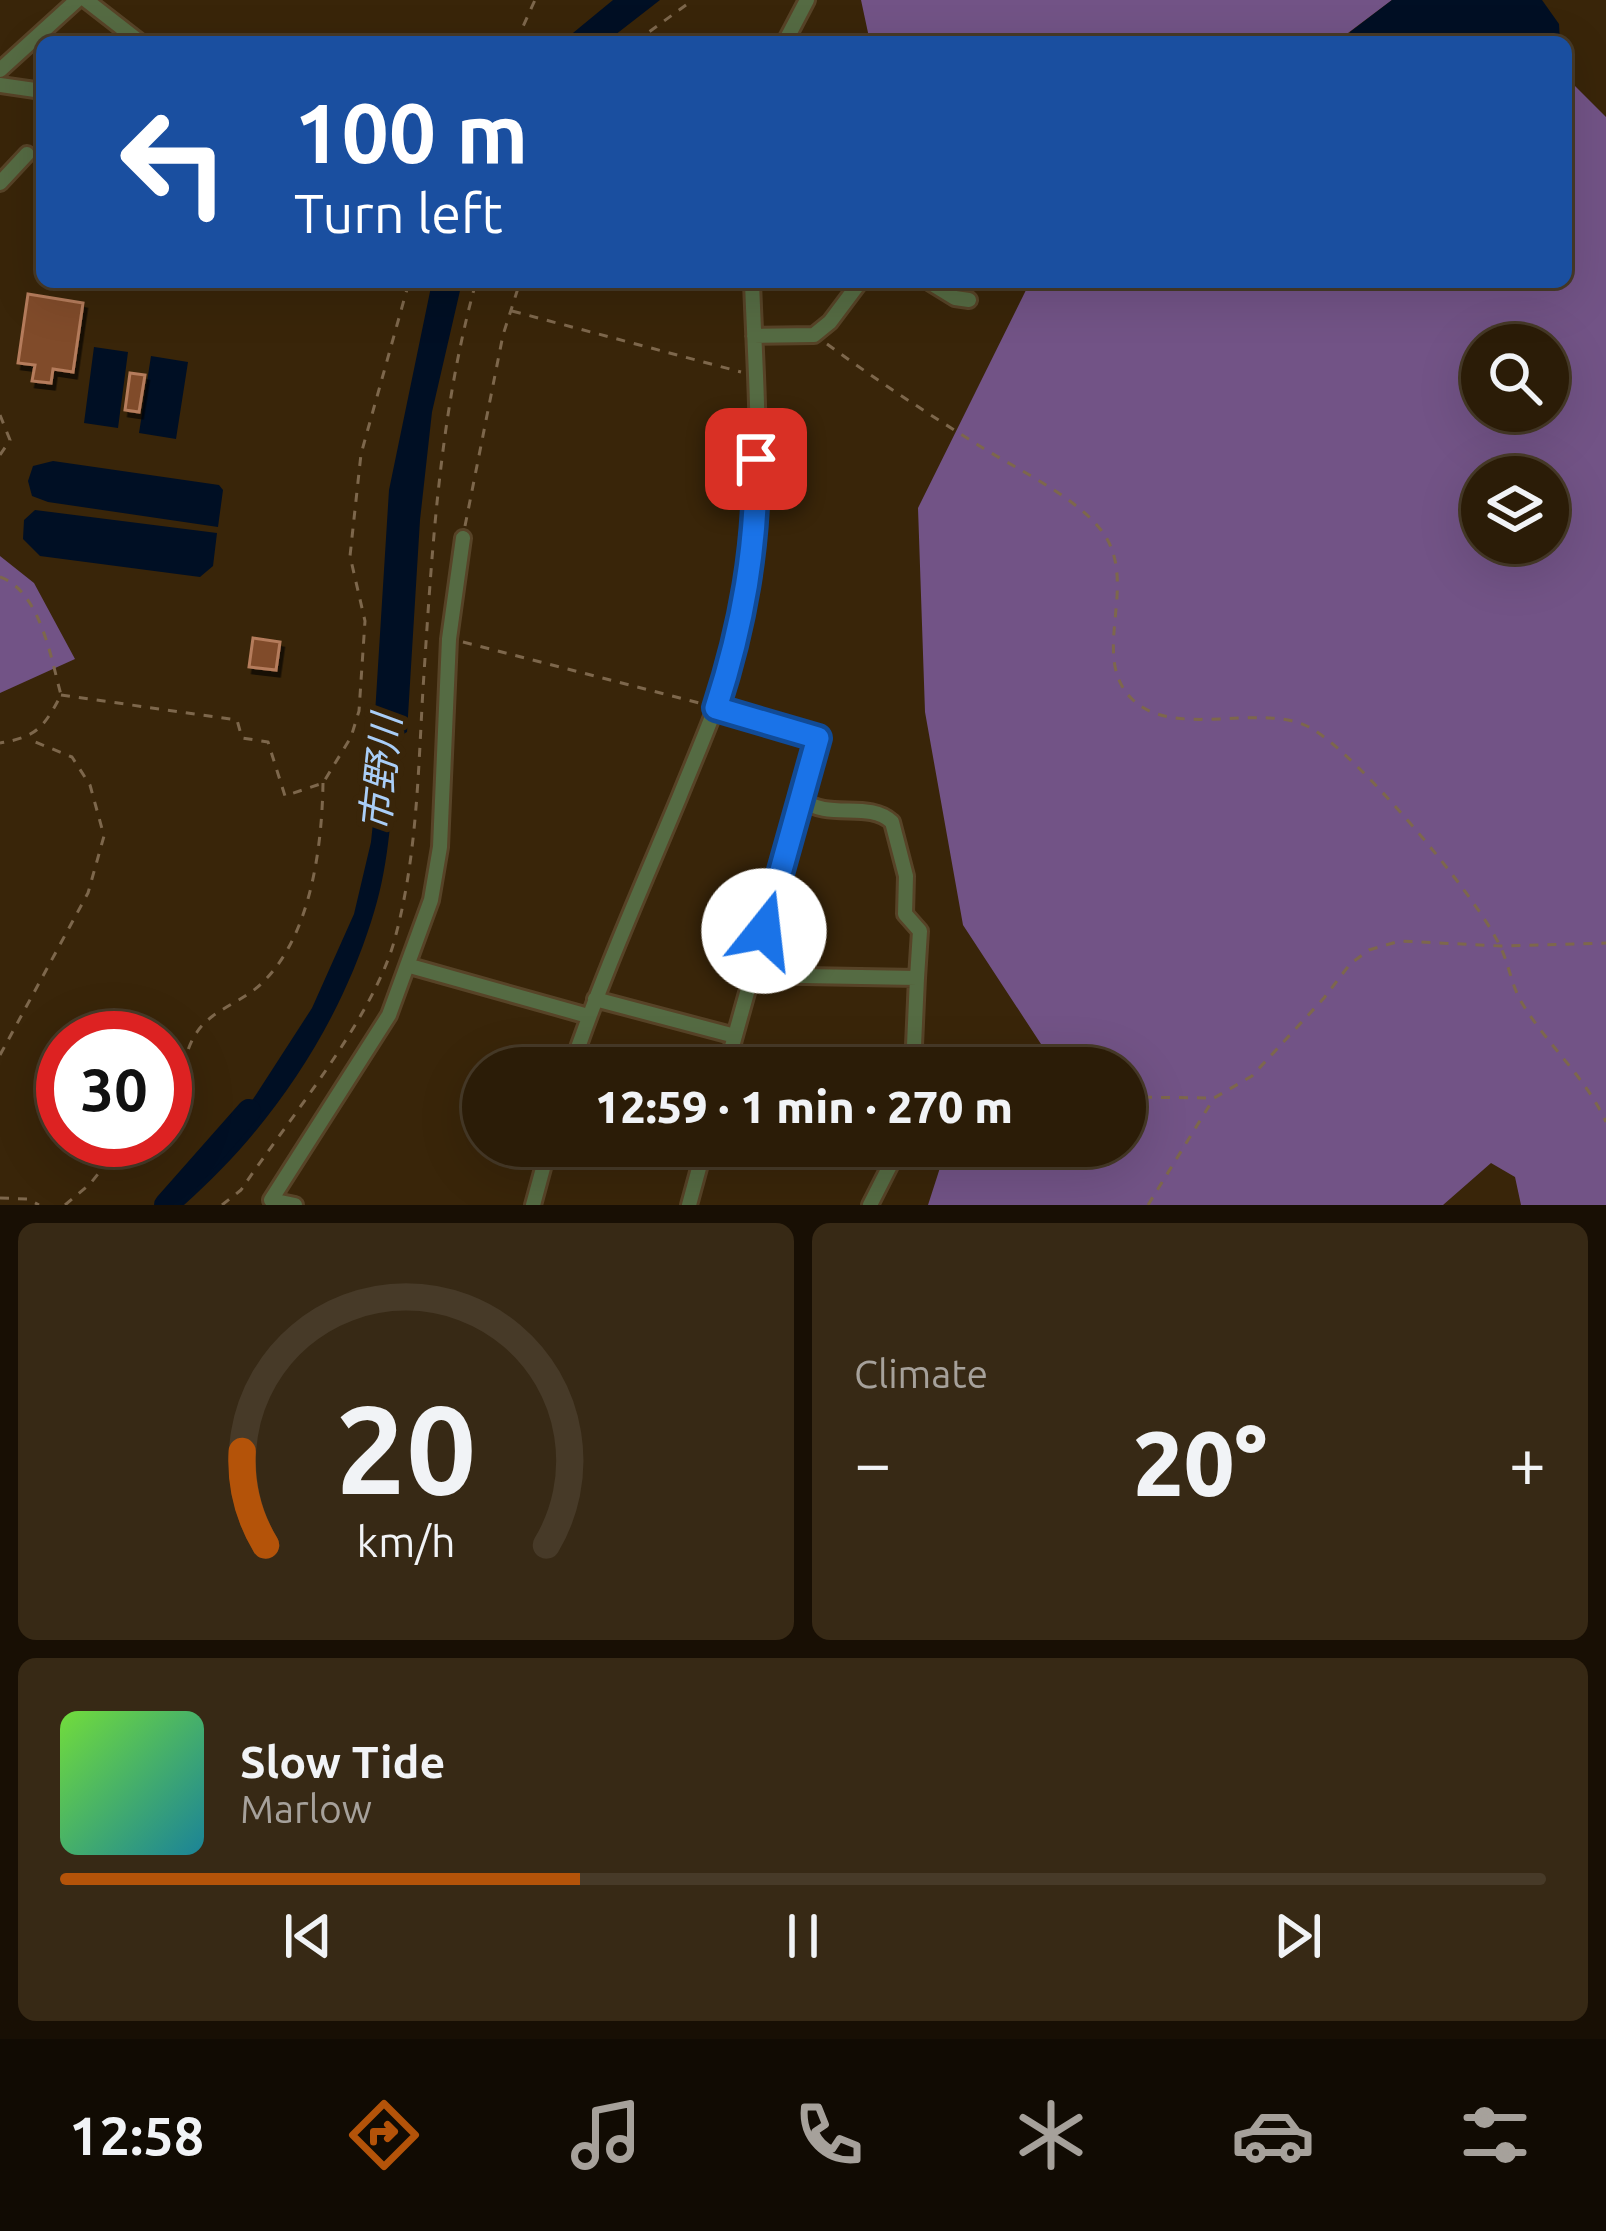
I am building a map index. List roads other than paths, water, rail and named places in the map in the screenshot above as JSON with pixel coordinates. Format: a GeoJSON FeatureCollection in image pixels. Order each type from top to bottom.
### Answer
{"type":"FeatureCollection","features":[{"type":"Feature","properties":{"kind":"street"},"geometry":{"type":"LineString","coordinates":[[40,36],[82,0],[132,36]]}},
{"type":"Feature","properties":{"kind":"street"},"geometry":{"type":"LineString","coordinates":[[788,36],[807,0]]}},
{"type":"Feature","properties":{"kind":"street"},"geometry":{"type":"LineString","coordinates":[[0,70],[36,39]]}},
{"type":"Feature","properties":{"kind":"street"},"geometry":{"type":"LineString","coordinates":[[0,85],[36,90]]}},
{"type":"Feature","properties":{"kind":"street"},"geometry":{"type":"LineString","coordinates":[[0,183],[27,154]]}},
{"type":"Feature","properties":{"kind":"street"},"geometry":{"type":"LineString","coordinates":[[578,1047],[716,708],[741,625],[757,500],[752,288]]}},
{"type":"Feature","properties":{"kind":"street"},"geometry":{"type":"LineString","coordinates":[[754,336],[814,335],[856,288]]}},
{"type":"Feature","properties":{"kind":"street"},"geometry":{"type":"LineString","coordinates":[[939,288],[968,300]]}},
{"type":"Feature","properties":{"kind":"street"},"geometry":{"type":"LineString","coordinates":[[295,1205],[272,1200],[370,1050],[410,966],[431,900],[440,847],[449,639],[463,538]]}},
{"type":"Feature","properties":{"kind":"street"},"geometry":{"type":"LineString","coordinates":[[716,708],[818,738],[732,1047]]}},
{"type":"Feature","properties":{"kind":"street"},"geometry":{"type":"LineString","coordinates":[[801,799],[814,809],[876,812],[892,822],[906,876],[905,914],[920,932],[914,1047]]}},
{"type":"Feature","properties":{"kind":"street"},"geometry":{"type":"LineString","coordinates":[[410,966],[588,1016]]}},
{"type":"Feature","properties":{"kind":"street"},"geometry":{"type":"LineString","coordinates":[[752,975],[917,978]]}},
{"type":"Feature","properties":{"kind":"street"},"geometry":{"type":"LineString","coordinates":[[595,999],[735,1036]]}},
{"type":"Feature","properties":{"kind":"street"},"geometry":{"type":"LineString","coordinates":[[533,1205],[543,1167]]}},
{"type":"Feature","properties":{"kind":"street"},"geometry":{"type":"LineString","coordinates":[[689,1205],[699,1167]]}},
{"type":"Feature","properties":{"kind":"street"},"geometry":{"type":"LineString","coordinates":[[870,1205],[889,1167]]}},
{"type":"Feature","properties":{"kind":"water"},"geometry":{"type":"Polygon","coordinates":[[[613,0],[660,0],[614,36],[569,36],[613,0]]]}},
{"type":"Feature","properties":{"kind":"water"},"geometry":{"type":"Polygon","coordinates":[[[1392,0],[1542,0],[1559,24],[1560,36],[1351,36],[1350,32],[1392,0]]]}},
{"type":"Feature","properties":{"kind":"water"},"geometry":{"type":"Polygon","coordinates":[[[431,288],[461,288],[432,412],[407,732],[397,738],[390,831],[378,900],[339,1002],[272,1111],[184,1205],[159,1205],[215,1158],[312,1008],[354,914],[371,842],[382,737],[374,730],[389,490],[431,288]]]}},
{"type":"Feature","properties":{"kind":"water"},"geometry":{"type":"Polygon","coordinates":[[[94,347],[128,352],[118,428],[84,423],[94,347]]]}},
{"type":"Feature","properties":{"kind":"water"},"geometry":{"type":"Polygon","coordinates":[[[151,356],[188,362],[176,439],[139,433],[151,356]]]}},
{"type":"Feature","properties":{"kind":"water"},"geometry":{"type":"Polygon","coordinates":[[[53,461],[219,485],[223,490],[218,527],[32,496],[28,481],[33,466],[53,461]]]}},
{"type":"Feature","properties":{"kind":"water"},"geometry":{"type":"Polygon","coordinates":[[[35,510],[217,533],[213,566],[200,577],[40,556],[23,539],[24,520],[35,510]]]}},
{"type":"Feature","properties":{"kind":"waterway","name":"市野川"},"geometry":{"type":"LineString","coordinates":[[166,1205],[249,1111]]}}]}
